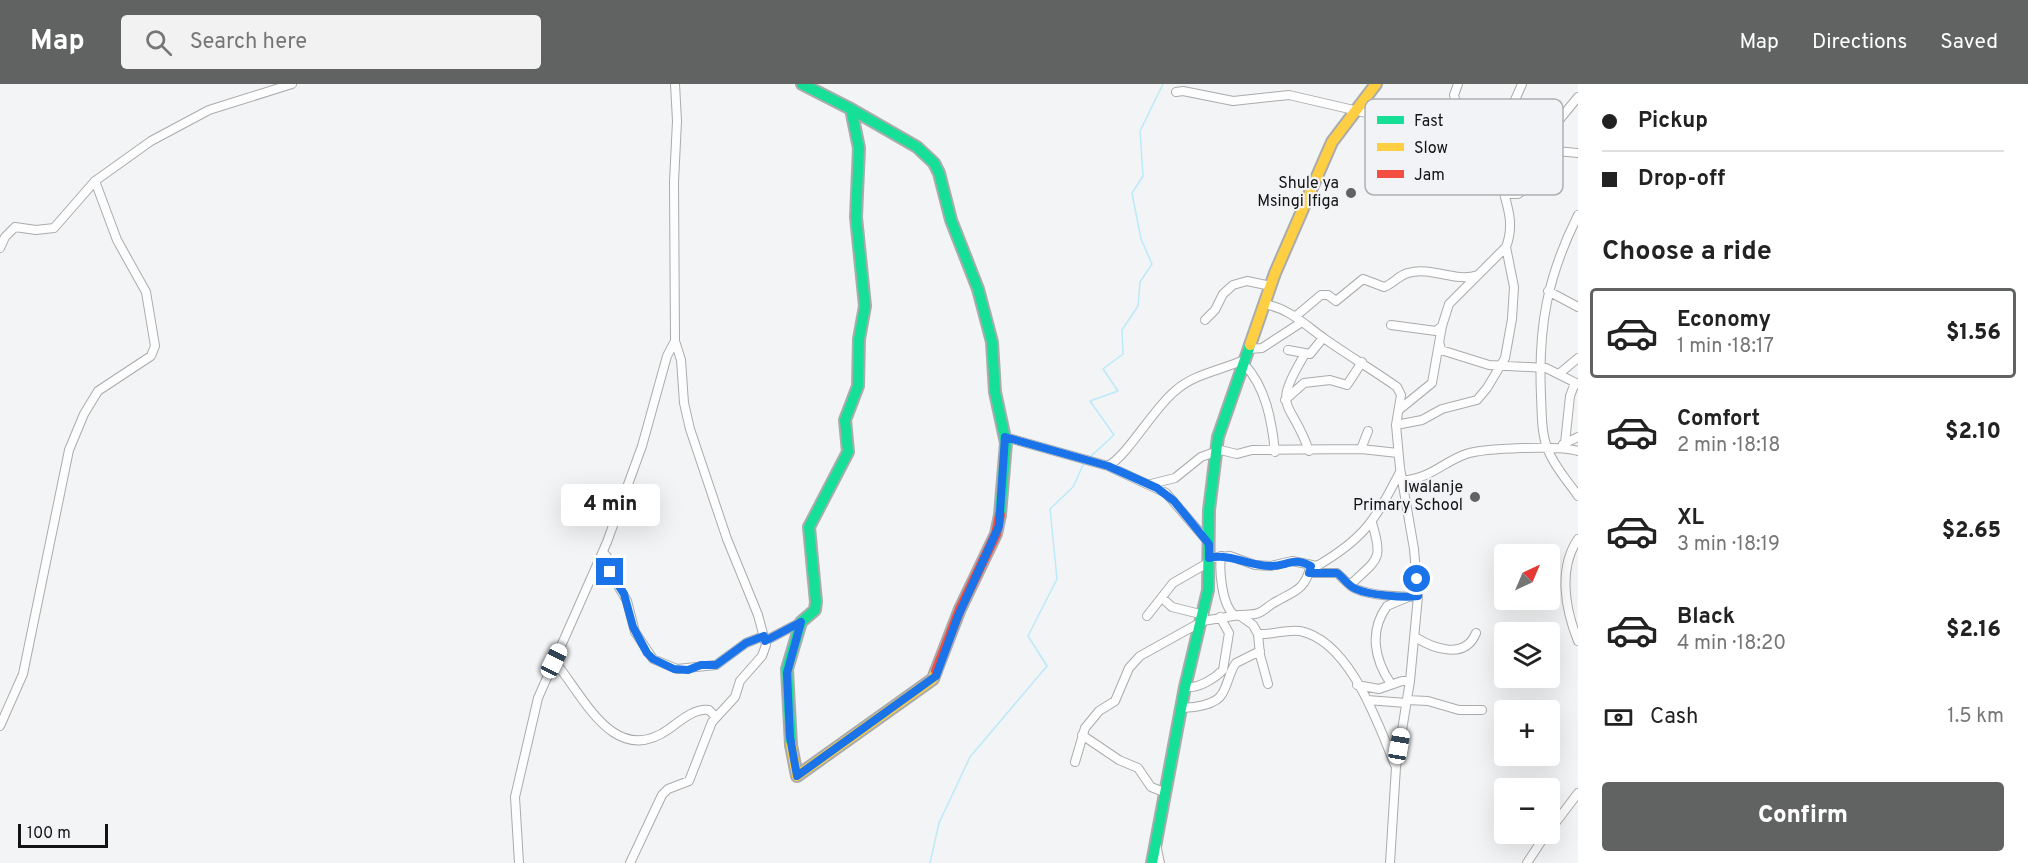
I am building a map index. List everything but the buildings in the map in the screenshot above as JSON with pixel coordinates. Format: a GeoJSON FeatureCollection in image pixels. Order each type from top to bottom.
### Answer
{"type":"FeatureCollection","features":[{"type":"Feature","properties":{"kind":"street"},"geometry":{"type":"LineString","coordinates":[[0,248],[5,237],[15,227],[42,230],[60,225],[95,181],[111,167],[151,141],[198,116],[234,101],[292,84]]}},
{"type":"Feature","properties":{"kind":"street"},"geometry":{"type":"LineString","coordinates":[[630,863],[662,795],[668,789],[689,781],[709,728],[716,717],[732,701],[740,681],[765,652],[765,638],[727,539],[690,429],[684,403],[681,360],[675,341],[674,182],[677,122],[675,84]]}},
{"type":"Feature","properties":{"kind":"street"},"geometry":{"type":"LineString","coordinates":[[801,622],[787,673],[790,737],[797,776],[936,676],[958,616],[999,526],[1005,437],[995,392],[993,350],[988,321],[978,289],[954,230],[936,166],[917,147],[802,84]]}},
{"type":"Feature","properties":{"kind":"street"},"geometry":{"type":"LineString","coordinates":[[1152,863],[1185,687],[1203,618],[1215,451],[1271,285],[1332,142],[1353,111],[1376,84]]}},
{"type":"Feature","properties":{"kind":"street"},"geometry":{"type":"LineString","coordinates":[[1455,99],[1454,95],[1458,84]]}},
{"type":"Feature","properties":{"kind":"street"},"geometry":{"type":"LineString","coordinates":[[1515,99],[1522,84]]}},
{"type":"Feature","properties":{"kind":"street"},"geometry":{"type":"LineString","coordinates":[[1176,92],[1183,91],[1233,101],[1289,95],[1365,113]]}},
{"type":"Feature","properties":{"kind":"street"},"geometry":{"type":"LineString","coordinates":[[1563,115],[1578,97]]}},
{"type":"Feature","properties":{"kind":"street"},"geometry":{"type":"LineString","coordinates":[[603,552],[608,558],[611,575],[627,601],[635,632],[653,659],[677,669],[716,665],[746,643],[765,638],[801,622],[815,610],[809,527],[848,452],[846,412],[856,393],[859,378],[859,339],[865,300],[859,267],[856,217],[859,148],[851,109]]}},
{"type":"Feature","properties":{"kind":"street"},"geometry":{"type":"LineString","coordinates":[[1563,152],[1578,153]]}},
{"type":"Feature","properties":{"kind":"street"},"geometry":{"type":"LineString","coordinates":[[0,726],[22,674],[69,450],[84,414],[98,391],[151,356],[155,346],[146,292],[117,240],[95,181]]}},
{"type":"Feature","properties":{"kind":"street"},"geometry":{"type":"LineString","coordinates":[[1400,409],[1431,385],[1442,326],[1449,304],[1506,247],[1510,236],[1511,219],[1504,195]]}},
{"type":"Feature","properties":{"kind":"street"},"geometry":{"type":"LineString","coordinates":[[1578,215],[1555,264],[1548,291],[1539,367],[1543,427],[1547,447],[1555,464],[1578,496]]}},
{"type":"Feature","properties":{"kind":"street"},"geometry":{"type":"LineString","coordinates":[[1396,425],[1422,420],[1442,409],[1479,399],[1501,364],[1508,348],[1513,305],[1513,280],[1506,247]]}},
{"type":"Feature","properties":{"kind":"street"},"geometry":{"type":"LineString","coordinates":[[1108,466],[1121,455],[1139,430],[1177,388],[1262,348],[1299,319],[1319,296],[1325,294],[1336,301],[1363,279],[1385,287],[1402,275],[1417,271],[1462,277],[1479,275]]}},
{"type":"Feature","properties":{"kind":"street"},"geometry":{"type":"LineString","coordinates":[[1205,320],[1215,310],[1222,294],[1233,285],[1247,281],[1271,285]]}},
{"type":"Feature","properties":{"kind":"street"},"geometry":{"type":"LineString","coordinates":[[1548,291],[1578,307]]}},
{"type":"Feature","properties":{"kind":"street"},"geometry":{"type":"LineString","coordinates":[[1265,304],[1279,307],[1299,319],[1323,338],[1398,387],[1401,395],[1396,425],[1398,453],[1414,549],[1418,596],[1410,681],[1396,767],[1390,863]]}},
{"type":"Feature","properties":{"kind":"street"},"geometry":{"type":"LineString","coordinates":[[1391,326],[1436,331],[1442,326]]}},
{"type":"Feature","properties":{"kind":"street"},"geometry":{"type":"LineString","coordinates":[[1288,350],[1305,354],[1312,353],[1323,338]]}},
{"type":"Feature","properties":{"kind":"street"},"geometry":{"type":"LineString","coordinates":[[519,863],[515,797],[532,716],[603,552],[642,446],[667,356],[675,341]]}},
{"type":"Feature","properties":{"kind":"street"},"geometry":{"type":"LineString","coordinates":[[1440,345],[1441,350],[1457,357],[1489,365],[1539,367],[1560,373],[1576,383],[1570,396],[1565,443]]}},
{"type":"Feature","properties":{"kind":"street"},"geometry":{"type":"LineString","coordinates":[[1305,354],[1287,386],[1285,400],[1309,451]]}},
{"type":"Feature","properties":{"kind":"street"},"geometry":{"type":"LineString","coordinates":[[1246,357],[1271,415],[1275,452]]}},
{"type":"Feature","properties":{"kind":"street"},"geometry":{"type":"LineString","coordinates":[[1560,373],[1578,358]]}},
{"type":"Feature","properties":{"kind":"street"},"geometry":{"type":"LineString","coordinates":[[1285,400],[1304,383],[1330,380],[1347,385],[1362,362]]}},
{"type":"Feature","properties":{"kind":"street"},"geometry":{"type":"LineString","coordinates":[[1361,449],[1368,431]]}},
{"type":"Feature","properties":{"kind":"street"},"geometry":{"type":"LineString","coordinates":[[1005,437],[1108,466],[1150,484],[1174,501],[1209,544]]}},
{"type":"Feature","properties":{"kind":"street"},"geometry":{"type":"LineString","coordinates":[[1401,476],[1434,473],[1468,454],[1547,447],[1578,437]]}},
{"type":"Feature","properties":{"kind":"street"},"geometry":{"type":"LineString","coordinates":[[1547,447],[1578,451]]}},
{"type":"Feature","properties":{"kind":"street"},"geometry":{"type":"LineString","coordinates":[[1150,484],[1175,478],[1202,457],[1215,451],[1237,454],[1252,450],[1275,452],[1361,449],[1398,453]]}},
{"type":"Feature","properties":{"kind":"street"},"geometry":{"type":"LineString","coordinates":[[1162,598],[1172,607],[1203,618],[1262,613],[1280,599],[1291,596],[1310,569],[1344,550],[1372,523],[1401,476]]}},
{"type":"Feature","properties":{"kind":"street"},"geometry":{"type":"LineString","coordinates":[[1350,585],[1378,556],[1379,548],[1372,523]]}},
{"type":"Feature","properties":{"kind":"street"},"geometry":{"type":"LineString","coordinates":[[1578,539],[1566,562],[1565,576],[1571,617],[1578,641]]}},
{"type":"Feature","properties":{"kind":"street"},"geometry":{"type":"LineString","coordinates":[[1221,556],[1221,580],[1227,607],[1258,634],[1268,684]]}},
{"type":"Feature","properties":{"kind":"street"},"geometry":{"type":"LineString","coordinates":[[1209,558],[1230,556],[1255,565],[1270,567],[1292,561],[1310,569],[1332,572],[1362,591],[1407,597],[1418,596]]}},
{"type":"Feature","properties":{"kind":"street"},"geometry":{"type":"LineString","coordinates":[[1148,616],[1173,583],[1206,564],[1209,558]]}},
{"type":"Feature","properties":{"kind":"street"},"geometry":{"type":"LineString","coordinates":[[1391,684],[1382,666],[1374,636],[1388,606],[1407,597]]}},
{"type":"Feature","properties":{"kind":"street"},"geometry":{"type":"LineString","coordinates":[[1185,687],[1191,688],[1211,680],[1223,670],[1229,633],[1220,617]]}},
{"type":"Feature","properties":{"kind":"street"},"geometry":{"type":"LineString","coordinates":[[1075,762],[1082,735],[1094,717],[1115,700],[1134,663],[1155,646],[1203,618]]}},
{"type":"Feature","properties":{"kind":"street"},"geometry":{"type":"LineString","coordinates":[[1258,634],[1298,631],[1319,638],[1332,649],[1367,700],[1396,767]]}},
{"type":"Feature","properties":{"kind":"street"},"geometry":{"type":"LineString","coordinates":[[1415,637],[1435,648],[1458,649],[1469,645],[1476,633]]}},
{"type":"Feature","properties":{"kind":"street"},"geometry":{"type":"LineString","coordinates":[[1182,708],[1206,704],[1218,698],[1236,663],[1260,651]]}},
{"type":"Feature","properties":{"kind":"street"},"geometry":{"type":"LineString","coordinates":[[554,661],[590,711],[614,734],[648,739],[662,734],[697,711],[710,710],[716,717]]}},
{"type":"Feature","properties":{"kind":"street"},"geometry":{"type":"LineString","coordinates":[[1357,685],[1379,689],[1391,684],[1410,681]]}},
{"type":"Feature","properties":{"kind":"street"},"geometry":{"type":"LineString","coordinates":[[1367,700],[1428,701],[1459,710],[1482,710]]}},
{"type":"Feature","properties":{"kind":"street"},"geometry":{"type":"LineString","coordinates":[[1082,735],[1119,760],[1138,768],[1151,787],[1164,792]]}},
{"type":"Feature","properties":{"kind":"street"},"geometry":{"type":"LineString","coordinates":[[1560,816],[1578,792]]}},
{"type":"Feature","properties":{"kind":"street"},"geometry":{"type":"LineString","coordinates":[[1155,843],[1159,850],[1160,863]]}},
{"type":"Feature","properties":{"kind":"street"},"geometry":{"type":"LineString","coordinates":[[1527,863],[1539,844]]}},
{"type":"Feature","properties":{"kind":"waterway"},"geometry":{"type":"LineString","coordinates":[[1089,458],[1114,435],[1090,401],[1118,391],[1103,369],[1123,354],[1122,330],[1138,306],[1140,282],[1152,264],[1141,239],[1132,193],[1143,176],[1140,131],[1163,84]]}},
{"type":"Feature","properties":{"kind":"waterway"},"geometry":{"type":"LineString","coordinates":[[930,863],[939,823],[970,757],[1047,666],[1028,636],[1057,579],[1050,509],[1073,487],[1084,463]]}},
{"type":"Feature","properties":{"kind":"traffic: fast"},"geometry":{"type":"LineString","coordinates":[[791,745],[787,669],[801,622],[815,610],[816,602],[809,527],[848,452],[845,420],[858,386],[859,339],[865,306],[856,217],[859,148],[851,109],[802,84]]}},
{"type":"Feature","properties":{"kind":"traffic: fast"},"geometry":{"type":"LineString","coordinates":[[851,109],[917,147],[934,163],[939,173],[951,220],[978,289],[992,342],[995,392],[1006,443],[1000,515]]}},
{"type":"Feature","properties":{"kind":"traffic: fast"},"geometry":{"type":"LineString","coordinates":[[1152,863],[1185,687],[1208,590],[1209,510],[1218,437],[1250,345]]}},
{"type":"Feature","properties":{"kind":"traffic: slow"},"geometry":{"type":"LineString","coordinates":[[1250,345],[1275,273],[1332,142],[1376,84]]}},
{"type":"Feature","properties":{"kind":"traffic: slow"},"geometry":{"type":"LineString","coordinates":[[791,745],[797,776],[933,679],[936,671]]}},
{"type":"Feature","properties":{"kind":"traffic: jam"},"geometry":{"type":"LineString","coordinates":[[936,671],[960,609],[996,534],[1000,515]]}},
{"type":"Feature","properties":{"kind":"place","name":"Shule ya Msingi Ifiga"},"geometry":{"type":"Point","coordinates":[1351,193]}},
{"type":"Feature","properties":{"kind":"place","name":"Iwalanje Primary School"},"geometry":{"type":"Point","coordinates":[1475,497]}},
{"type":"Feature","properties":{"kind":"route"},"geometry":{"type":"LineString","coordinates":[[610,572],[622,589],[630,609],[631,622],[648,655],[677,669],[688,670],[701,665],[716,665],[749,641],[764,636],[765,641],[801,622],[787,673],[790,737],[797,776],[851,734],[936,676],[963,603],[976,581],[999,526],[1006,452],[1005,437],[1099,466],[1108,466],[1166,493],[1209,544],[1209,558],[1230,556],[1255,565],[1270,567],[1287,561],[1303,562],[1311,566],[1309,573],[1316,571],[1337,573],[1355,589],[1402,597],[1418,596],[1417,579]]}}]}
